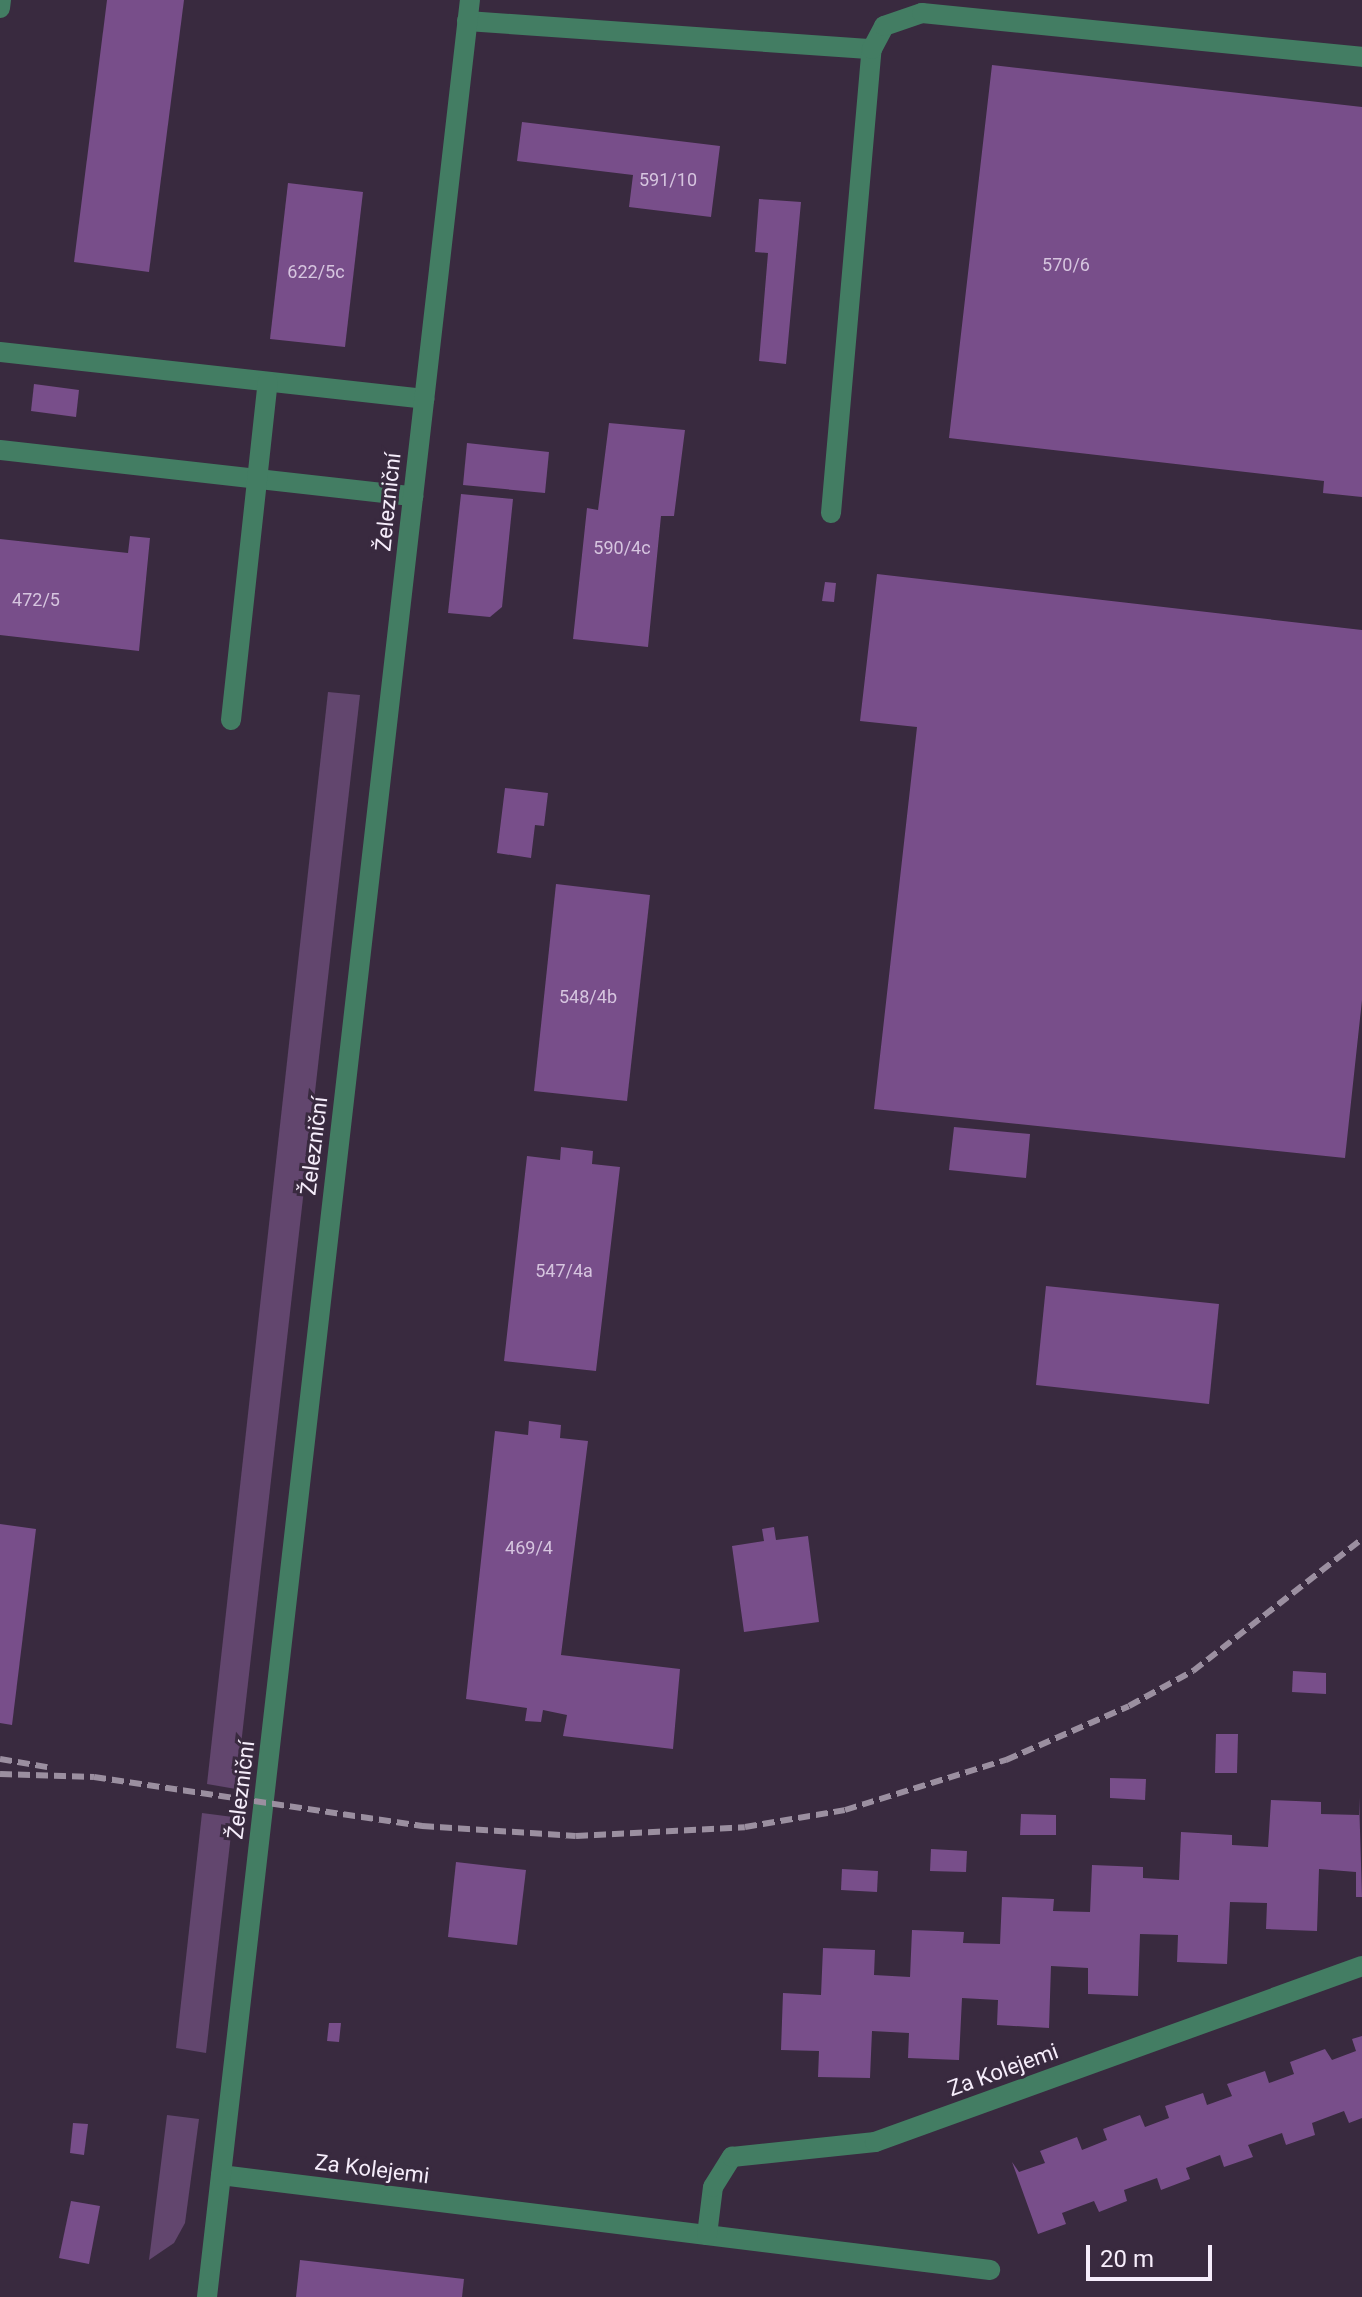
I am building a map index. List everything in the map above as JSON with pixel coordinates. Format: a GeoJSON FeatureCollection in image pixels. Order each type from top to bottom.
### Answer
{"type":"FeatureCollection","features":[{"type":"Feature","properties":{"kind":"street"},"geometry":{"type":"LineString","coordinates":[[0,8],[1,0]]}},
{"type":"Feature","properties":{"kind":"street","name":"Železniční"},"geometry":{"type":"LineString","coordinates":[[207,2297],[470,0]]}},
{"type":"Feature","properties":{"kind":"street"},"geometry":{"type":"LineString","coordinates":[[831,513],[872,49],[884,26],[922,13],[1362,57]]}},
{"type":"Feature","properties":{"kind":"street"},"geometry":{"type":"LineString","coordinates":[[467,21],[872,49]]}},
{"type":"Feature","properties":{"kind":"street"},"geometry":{"type":"LineString","coordinates":[[0,352],[424,399]]}},
{"type":"Feature","properties":{"kind":"street"},"geometry":{"type":"LineString","coordinates":[[231,720],[268,382]]}},
{"type":"Feature","properties":{"kind":"street"},"geometry":{"type":"LineString","coordinates":[[0,450],[413,496]]}},
{"type":"Feature","properties":{"kind":"street","name":"Za Kolejemi"},"geometry":{"type":"LineString","coordinates":[[707,2235],[713,2187],[732,2157],[875,2142],[1362,1966]]}},
{"type":"Feature","properties":{"kind":"street","name":"Za Kolejemi"},"geometry":{"type":"LineString","coordinates":[[221,2175],[990,2270]]}},
{"type":"Feature","properties":{"kind":"shaded area"},"geometry":{"type":"Polygon","coordinates":[[[328,692],[360,695],[236,1789],[207,1784],[328,692]]]}},
{"type":"Feature","properties":{"kind":"shaded area"},"geometry":{"type":"Polygon","coordinates":[[[202,1813],[233,1817],[206,2053],[176,2048],[202,1813]]]}},
{"type":"Feature","properties":{"kind":"shaded area"},"geometry":{"type":"Polygon","coordinates":[[[167,2115],[199,2119],[185,2223],[174,2243],[149,2260],[167,2115]]]}},
{"type":"Feature","properties":{"kind":"building"},"geometry":{"type":"Polygon","coordinates":[[[107,0],[184,0],[149,272],[74,262],[107,0]]]}},
{"type":"Feature","properties":{"kind":"building"},"geometry":{"type":"Polygon","coordinates":[[[992,65],[1362,107],[1362,497],[1323,493],[1324,481],[949,438],[992,65]]]}},
{"type":"Feature","properties":{"kind":"building"},"geometry":{"type":"Polygon","coordinates":[[[522,122],[720,146],[711,217],[629,207],[633,175],[517,161],[522,122]]]}},
{"type":"Feature","properties":{"kind":"building"},"geometry":{"type":"Polygon","coordinates":[[[288,183],[363,192],[345,347],[270,339],[288,183]]]}},
{"type":"Feature","properties":{"kind":"building"},"geometry":{"type":"Polygon","coordinates":[[[759,199],[801,202],[786,364],[759,361],[768,253],[755,252],[759,199]]]}},
{"type":"Feature","properties":{"kind":"building"},"geometry":{"type":"Polygon","coordinates":[[[34,384],[79,390],[76,417],[31,411],[34,384]]]}},
{"type":"Feature","properties":{"kind":"building"},"geometry":{"type":"Polygon","coordinates":[[[609,423],[685,430],[674,516],[661,516],[648,647],[573,639],[587,508],[598,510],[609,423]]]}},
{"type":"Feature","properties":{"kind":"building"},"geometry":{"type":"Polygon","coordinates":[[[467,443],[549,452],[545,493],[463,485],[467,443]]]}},
{"type":"Feature","properties":{"kind":"building"},"geometry":{"type":"Polygon","coordinates":[[[461,494],[513,499],[502,607],[490,617],[448,613],[461,494]]]}},
{"type":"Feature","properties":{"kind":"building"},"geometry":{"type":"Polygon","coordinates":[[[130,536],[150,538],[139,651],[0,635],[0,539],[128,553],[130,536]]]}},
{"type":"Feature","properties":{"kind":"building"},"geometry":{"type":"Polygon","coordinates":[[[877,574],[1362,630],[1362,1000],[1345,1158],[874,1109],[917,727],[860,721],[877,574]]]}},
{"type":"Feature","properties":{"kind":"building"},"geometry":{"type":"Polygon","coordinates":[[[825,582],[836,583],[834,602],[822,601],[825,582]]]}},
{"type":"Feature","properties":{"kind":"building"},"geometry":{"type":"Polygon","coordinates":[[[505,788],[548,793],[544,826],[535,825],[531,858],[497,853],[505,788]]]}},
{"type":"Feature","properties":{"kind":"building"},"geometry":{"type":"Polygon","coordinates":[[[556,884],[650,895],[627,1101],[534,1091],[556,884]]]}},
{"type":"Feature","properties":{"kind":"building"},"geometry":{"type":"Polygon","coordinates":[[[954,1127],[1030,1134],[1026,1178],[949,1170],[954,1127]]]}},
{"type":"Feature","properties":{"kind":"building"},"geometry":{"type":"Polygon","coordinates":[[[561,1147],[593,1151],[592,1164],[620,1167],[596,1371],[504,1361],[527,1156],[560,1160],[561,1147]]]}},
{"type":"Feature","properties":{"kind":"building"},"geometry":{"type":"Polygon","coordinates":[[[1046,1286],[1219,1304],[1209,1404],[1036,1385],[1046,1286]]]}},
{"type":"Feature","properties":{"kind":"building"},"geometry":{"type":"Polygon","coordinates":[[[529,1421],[561,1425],[560,1438],[588,1441],[561,1655],[680,1669],[673,1749],[563,1736],[567,1715],[543,1710],[541,1722],[525,1721],[527,1708],[466,1699],[495,1431],[528,1435],[529,1421]]]}},
{"type":"Feature","properties":{"kind":"building"},"geometry":{"type":"Polygon","coordinates":[[[0,1524],[36,1529],[12,1725],[0,1723],[0,1524]]]}},
{"type":"Feature","properties":{"kind":"building"},"geometry":{"type":"Polygon","coordinates":[[[774,1527],[776,1540],[808,1536],[819,1622],[744,1632],[732,1546],[764,1541],[762,1529],[774,1527]]]}},
{"type":"Feature","properties":{"kind":"building"},"geometry":{"type":"Polygon","coordinates":[[[1293,1671],[1326,1673],[1326,1694],[1292,1692],[1293,1671]]]}},
{"type":"Feature","properties":{"kind":"building"},"geometry":{"type":"Polygon","coordinates":[[[1216,1734],[1238,1734],[1237,1773],[1215,1773],[1216,1734]]]}},
{"type":"Feature","properties":{"kind":"building"},"geometry":{"type":"Polygon","coordinates":[[[1110,1778],[1146,1779],[1145,1800],[1110,1798],[1110,1778]]]}},
{"type":"Feature","properties":{"kind":"building"},"geometry":{"type":"Polygon","coordinates":[[[1359,1797],[1362,1897],[1356,1897],[1356,1872],[1319,1869],[1317,1931],[1266,1929],[1267,1903],[1230,1902],[1227,1964],[1177,1962],[1178,1935],[1140,1934],[1138,1996],[1088,1994],[1088,1968],[1051,1966],[1049,2028],[997,2025],[998,2000],[962,1998],[959,2060],[908,2058],[909,2033],[872,2031],[870,2078],[818,2077],[819,2051],[781,2050],[783,1993],[821,1995],[823,1948],[875,1950],[874,1975],[910,1977],[912,1930],[964,1932],[963,1943],[1000,1944],[1002,1897],[1054,1899],[1053,1911],[1090,1912],[1092,1865],[1143,1867],[1143,1878],[1179,1880],[1181,1832],[1232,1835],[1232,1845],[1268,1847],[1271,1800],[1321,1802],[1321,1814],[1359,1815],[1359,1797]]]}},
{"type":"Feature","properties":{"kind":"building"},"geometry":{"type":"Polygon","coordinates":[[[1021,1814],[1056,1815],[1056,1835],[1020,1835],[1021,1814]]]}},
{"type":"Feature","properties":{"kind":"building"},"geometry":{"type":"Polygon","coordinates":[[[931,1849],[967,1851],[966,1872],[930,1871],[931,1849]]]}},
{"type":"Feature","properties":{"kind":"building"},"geometry":{"type":"Polygon","coordinates":[[[456,1862],[526,1870],[517,1945],[448,1937],[456,1862]]]}},
{"type":"Feature","properties":{"kind":"building"},"geometry":{"type":"Polygon","coordinates":[[[842,1869],[878,1871],[877,1892],[841,1890],[842,1869]]]}},
{"type":"Feature","properties":{"kind":"building"},"geometry":{"type":"Polygon","coordinates":[[[329,2023],[341,2023],[339,2042],[327,2041],[329,2023]]]}},
{"type":"Feature","properties":{"kind":"building"},"geometry":{"type":"Polygon","coordinates":[[[1362,2036],[1362,2118],[1349,2123],[1344,2111],[1312,2123],[1315,2135],[1286,2145],[1282,2133],[1248,2145],[1253,2157],[1224,2167],[1220,2155],[1186,2168],[1190,2179],[1161,2190],[1157,2178],[1124,2190],[1127,2201],[1099,2212],[1094,2201],[1062,2213],[1066,2224],[1038,2234],[1012,2162],[1019,2172],[1045,2163],[1040,2151],[1077,2137],[1082,2150],[1107,2140],[1103,2129],[1140,2115],[1145,2127],[1169,2118],[1165,2106],[1203,2093],[1207,2105],[1232,2096],[1227,2084],[1265,2071],[1269,2083],[1294,2074],[1290,2062],[1325,2049],[1332,2060],[1356,2051],[1352,2039],[1362,2036]]]}},
{"type":"Feature","properties":{"kind":"building"},"geometry":{"type":"Polygon","coordinates":[[[73,2123],[88,2124],[84,2155],[70,2153],[73,2123]]]}},
{"type":"Feature","properties":{"kind":"building"},"geometry":{"type":"Polygon","coordinates":[[[71,2201],[100,2206],[89,2264],[59,2258],[71,2201]]]}},
{"type":"Feature","properties":{"kind":"building"},"geometry":{"type":"Polygon","coordinates":[[[300,2260],[464,2279],[462,2297],[296,2297],[300,2260]]]}},
{"type":"Feature","properties":{"kind":"railway"},"geometry":{"type":"LineString","coordinates":[[0,1774],[94,1777],[422,1826],[576,1836],[745,1827],[845,1810],[1006,1760],[1129,1706],[1193,1671],[1362,1539]]}},
{"type":"Feature","properties":{"kind":"railway"},"geometry":{"type":"LineString","coordinates":[[0,1759],[47,1767]]}}]}
